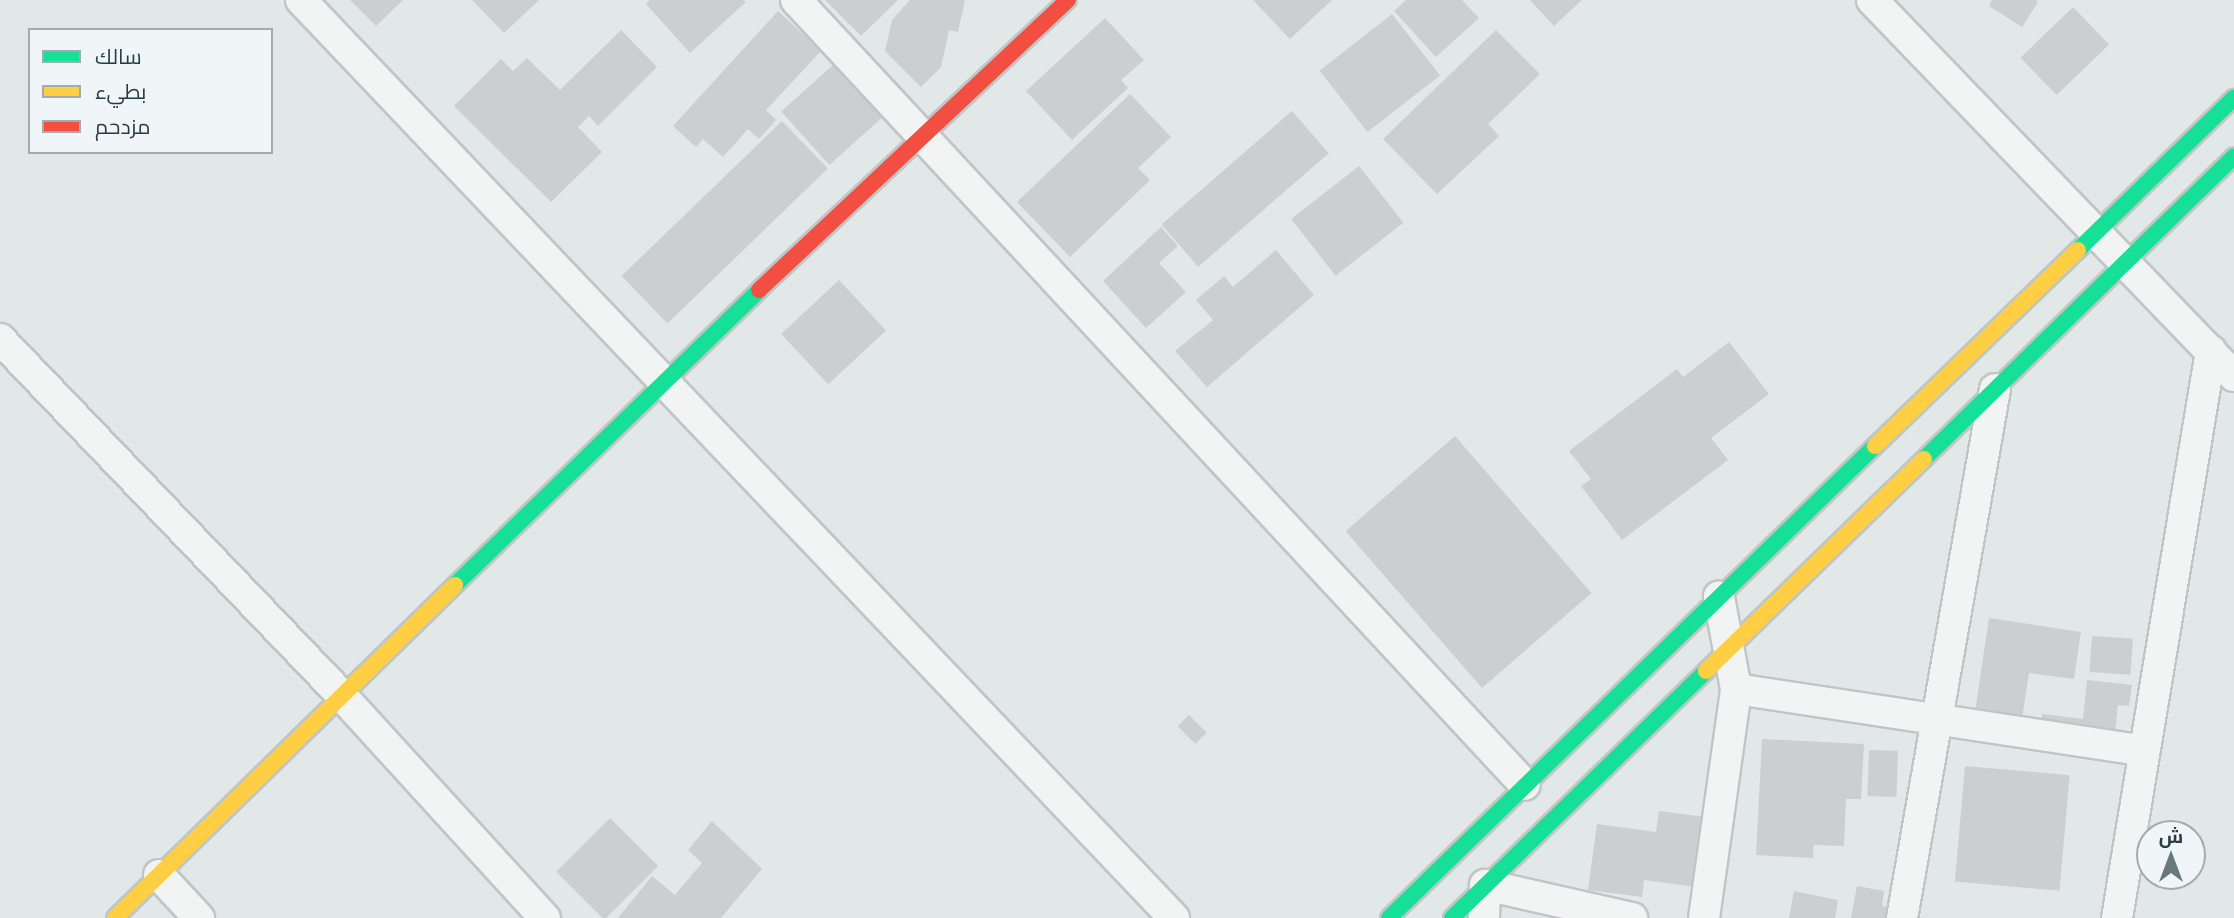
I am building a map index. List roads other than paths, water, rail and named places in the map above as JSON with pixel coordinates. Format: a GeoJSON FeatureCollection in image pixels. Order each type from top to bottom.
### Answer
{"type":"FeatureCollection","features":[{"type":"Feature","properties":{"kind":"main road"},"geometry":{"type":"LineString","coordinates":[[115,918],[665,379],[1068,0]]}},
{"type":"Feature","properties":{"kind":"main road"},"geometry":{"type":"LineString","coordinates":[[1390,918],[2234,98]]}},
{"type":"Feature","properties":{"kind":"main road"},"geometry":{"type":"LineString","coordinates":[[1451,918],[2234,157]]}},
{"type":"Feature","properties":{"kind":"street"},"geometry":{"type":"LineString","coordinates":[[301,0],[665,379],[1174,918]]}},
{"type":"Feature","properties":{"kind":"street"},"geometry":{"type":"LineString","coordinates":[[796,0],[1525,785]]}},
{"type":"Feature","properties":{"kind":"street"},"geometry":{"type":"LineString","coordinates":[[1872,0],[2234,376]]}},
{"type":"Feature","properties":{"kind":"street"},"geometry":{"type":"LineString","coordinates":[[0,339],[342,696],[545,918]]}},
{"type":"Feature","properties":{"kind":"street"},"geometry":{"type":"LineString","coordinates":[[2117,918],[2211,351]]}},
{"type":"Feature","properties":{"kind":"street"},"geometry":{"type":"LineString","coordinates":[[1902,918],[1933,719],[1995,389]]}},
{"type":"Feature","properties":{"kind":"street"},"geometry":{"type":"LineString","coordinates":[[1704,918],[1736,689],[1719,597]]}},
{"type":"Feature","properties":{"kind":"street"},"geometry":{"type":"LineString","coordinates":[[1736,689],[2144,751]]}},
{"type":"Feature","properties":{"kind":"street"},"geometry":{"type":"LineString","coordinates":[[159,875],[199,918]]}},
{"type":"Feature","properties":{"kind":"street"},"geometry":{"type":"LineString","coordinates":[[1484,918],[1485,885],[1632,918]]}}]}
